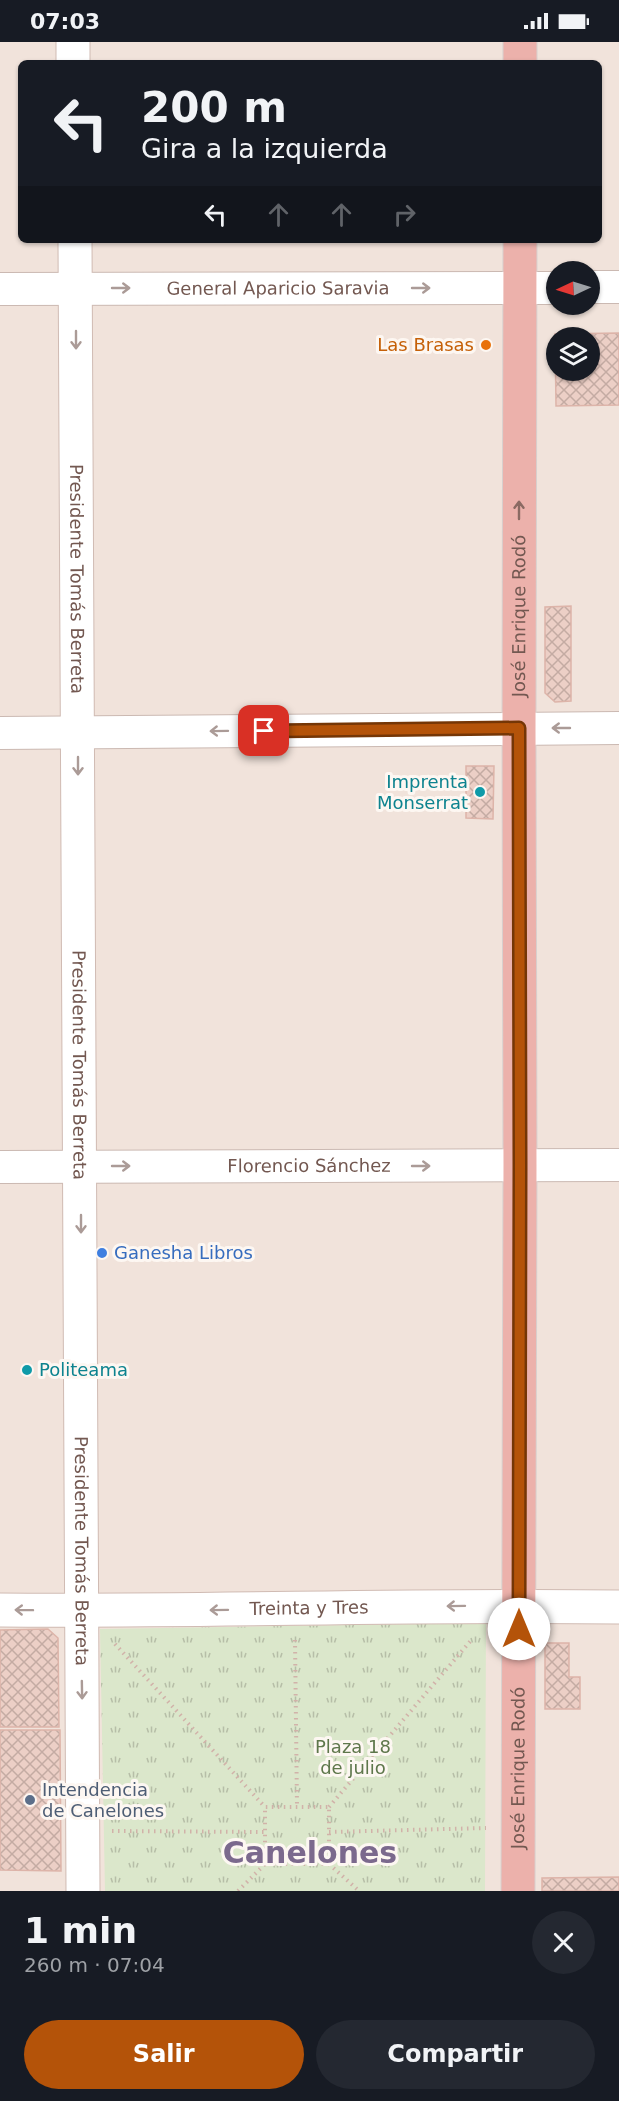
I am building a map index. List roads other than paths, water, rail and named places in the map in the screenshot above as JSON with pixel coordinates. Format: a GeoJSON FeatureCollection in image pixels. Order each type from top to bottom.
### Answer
{"type":"FeatureCollection","features":[{"type":"Feature","properties":{"kind":"highway"},"geometry":{"type":"LineString","coordinates":[[520,42],[520,60]]}},
{"type":"Feature","properties":{"kind":"highway","name":"José Enrique Rodó"},"geometry":{"type":"LineString","coordinates":[[518,1891],[520,243]]}},
{"type":"Feature","properties":{"kind":"street"},"geometry":{"type":"LineString","coordinates":[[73,42],[73,60]]}},
{"type":"Feature","properties":{"kind":"street","name":"Presidente Tomás Berreta"},"geometry":{"type":"LineString","coordinates":[[75,243],[83,1891]]}},
{"type":"Feature","properties":{"kind":"street"},"geometry":{"type":"LineString","coordinates":[[600,287],[619,287]]}},
{"type":"Feature","properties":{"kind":"street","name":"General Aparicio Saravia"},"geometry":{"type":"LineString","coordinates":[[0,289],[546,288]]}},
{"type":"Feature","properties":{"kind":"street"},"geometry":{"type":"LineString","coordinates":[[0,733],[619,728]]}},
{"type":"Feature","properties":{"kind":"street","name":"Florencio Sánchez"},"geometry":{"type":"LineString","coordinates":[[0,1167],[619,1165]]}},
{"type":"Feature","properties":{"kind":"street","name":"Treinta y Tres"},"geometry":{"type":"LineString","coordinates":[[0,1610],[619,1606]]}},
{"type":"Feature","properties":{"kind":"place","name":"Las Brasas"},"geometry":{"type":"Point","coordinates":[486,345]}},
{"type":"Feature","properties":{"kind":"place","name":"Imprenta Monserrat"},"geometry":{"type":"Point","coordinates":[480,792]}},
{"type":"Feature","properties":{"kind":"place","name":"Ganesha Libros"},"geometry":{"type":"Point","coordinates":[102,1253]}},
{"type":"Feature","properties":{"kind":"place","name":"Politeama"},"geometry":{"type":"Point","coordinates":[27,1370]}},
{"type":"Feature","properties":{"kind":"place","name":"Intendencia de Canelones"},"geometry":{"type":"Point","coordinates":[30,1800]}},
{"type":"Feature","properties":{"kind":"district","name":"Canelones"},"geometry":{"type":"Point","coordinates":[310,1853]}},
{"type":"Feature","properties":{"kind":"park label","name":"Plaza 18 de julio"},"geometry":{"type":"Point","coordinates":[353,1757]}}]}
